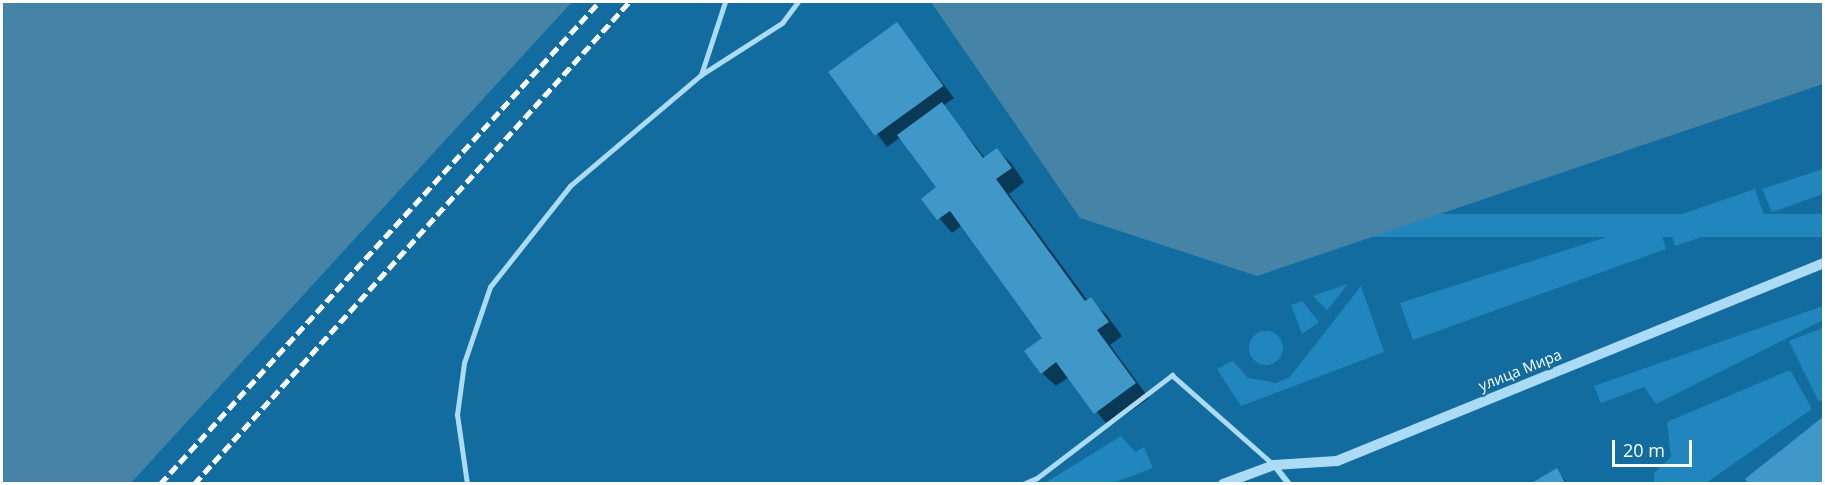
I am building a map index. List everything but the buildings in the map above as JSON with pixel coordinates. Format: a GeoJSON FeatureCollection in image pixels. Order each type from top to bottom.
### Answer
{"type":"FeatureCollection","features":[{"type":"Feature","properties":{"kind":"street","name":"улица Мира"},"geometry":{"type":"LineString","coordinates":[[1223,483],[1274,465],[1337,461],[1824,263]]}},
{"type":"Feature","properties":{"kind":"street"},"geometry":{"type":"LineString","coordinates":[[1274,465],[1288,483]]}},
{"type":"Feature","properties":{"kind":"lane"},"geometry":{"type":"LineString","coordinates":[[701,75],[725,2]]}},
{"type":"Feature","properties":{"kind":"lane"},"geometry":{"type":"LineString","coordinates":[[467,483],[457,415],[464,363],[490,287],[570,186],[701,75],[782,23],[798,2]]}},
{"type":"Feature","properties":{"kind":"lane"},"geometry":{"type":"LineString","coordinates":[[1023,483],[1037,478],[1172,375],[1274,465]]}},
{"type":"Feature","properties":{"kind":"shaded area"},"geometry":{"type":"Polygon","coordinates":[[[2,2],[572,2],[130,484],[2,483],[2,2]]]}},
{"type":"Feature","properties":{"kind":"shaded area"},"geometry":{"type":"Polygon","coordinates":[[[931,2],[1823,2],[1823,84],[1257,276],[1080,218],[931,2]]]}},
{"type":"Feature","properties":{"kind":"shaded area"},"geometry":{"type":"Polygon","coordinates":[[[1823,169],[1823,194],[1772,212],[1762,189],[1823,169]]]}},
{"type":"Feature","properties":{"kind":"shaded area"},"geometry":{"type":"Polygon","coordinates":[[[1755,189],[1764,215],[1675,246],[1666,220],[1755,189]]]}},
{"type":"Feature","properties":{"kind":"shaded area"},"geometry":{"type":"Polygon","coordinates":[[[1296,214],[1823,214],[1823,237],[1296,237],[1296,214]]]}},
{"type":"Feature","properties":{"kind":"shaded area"},"geometry":{"type":"Polygon","coordinates":[[[1657,221],[1666,249],[1413,340],[1400,303],[1657,221]]]}},
{"type":"Feature","properties":{"kind":"shaded area"},"geometry":{"type":"Polygon","coordinates":[[[1348,284],[1327,310],[1313,296],[1348,284]]]}},
{"type":"Feature","properties":{"kind":"shaded area"},"geometry":{"type":"Polygon","coordinates":[[[1361,286],[1384,352],[1241,406],[1217,369],[1233,361],[1248,378],[1276,383],[1290,377],[1361,286]]]}},
{"type":"Feature","properties":{"kind":"shaded area"},"geometry":{"type":"Polygon","coordinates":[[[1302,301],[1319,322],[1302,334],[1291,305],[1302,301]]]}},
{"type":"Feature","properties":{"kind":"shaded area"},"geometry":{"type":"Polygon","coordinates":[[[1823,306],[1823,320],[1656,404],[1644,387],[1601,403],[1594,386],[1823,306]]]}},
{"type":"Feature","properties":{"kind":"shaded area"},"geometry":{"type":"Polygon","coordinates":[[[1823,328],[1823,399],[1819,402],[1789,341],[1823,328]]]}},
{"type":"Feature","properties":{"kind":"shaded area"},"geometry":{"type":"Polygon","coordinates":[[[1266,331],[1278,336],[1283,348],[1278,360],[1266,365],[1254,360],[1249,348],[1254,336],[1266,331]]]}},
{"type":"Feature","properties":{"kind":"shaded area"},"geometry":{"type":"Polygon","coordinates":[[[1790,370],[1812,409],[1706,483],[1654,483],[1654,473],[1671,457],[1667,422],[1790,370]]]}},
{"type":"Feature","properties":{"kind":"shaded area"},"geometry":{"type":"Polygon","coordinates":[[[1121,436],[1135,452],[1144,447],[1153,468],[1113,483],[1045,483],[1121,436]]]}},
{"type":"Feature","properties":{"kind":"railway"},"geometry":{"type":"LineString","coordinates":[[160,484],[599,2]]}},
{"type":"Feature","properties":{"kind":"railway"},"geometry":{"type":"LineString","coordinates":[[194,484],[629,2]]}}]}
